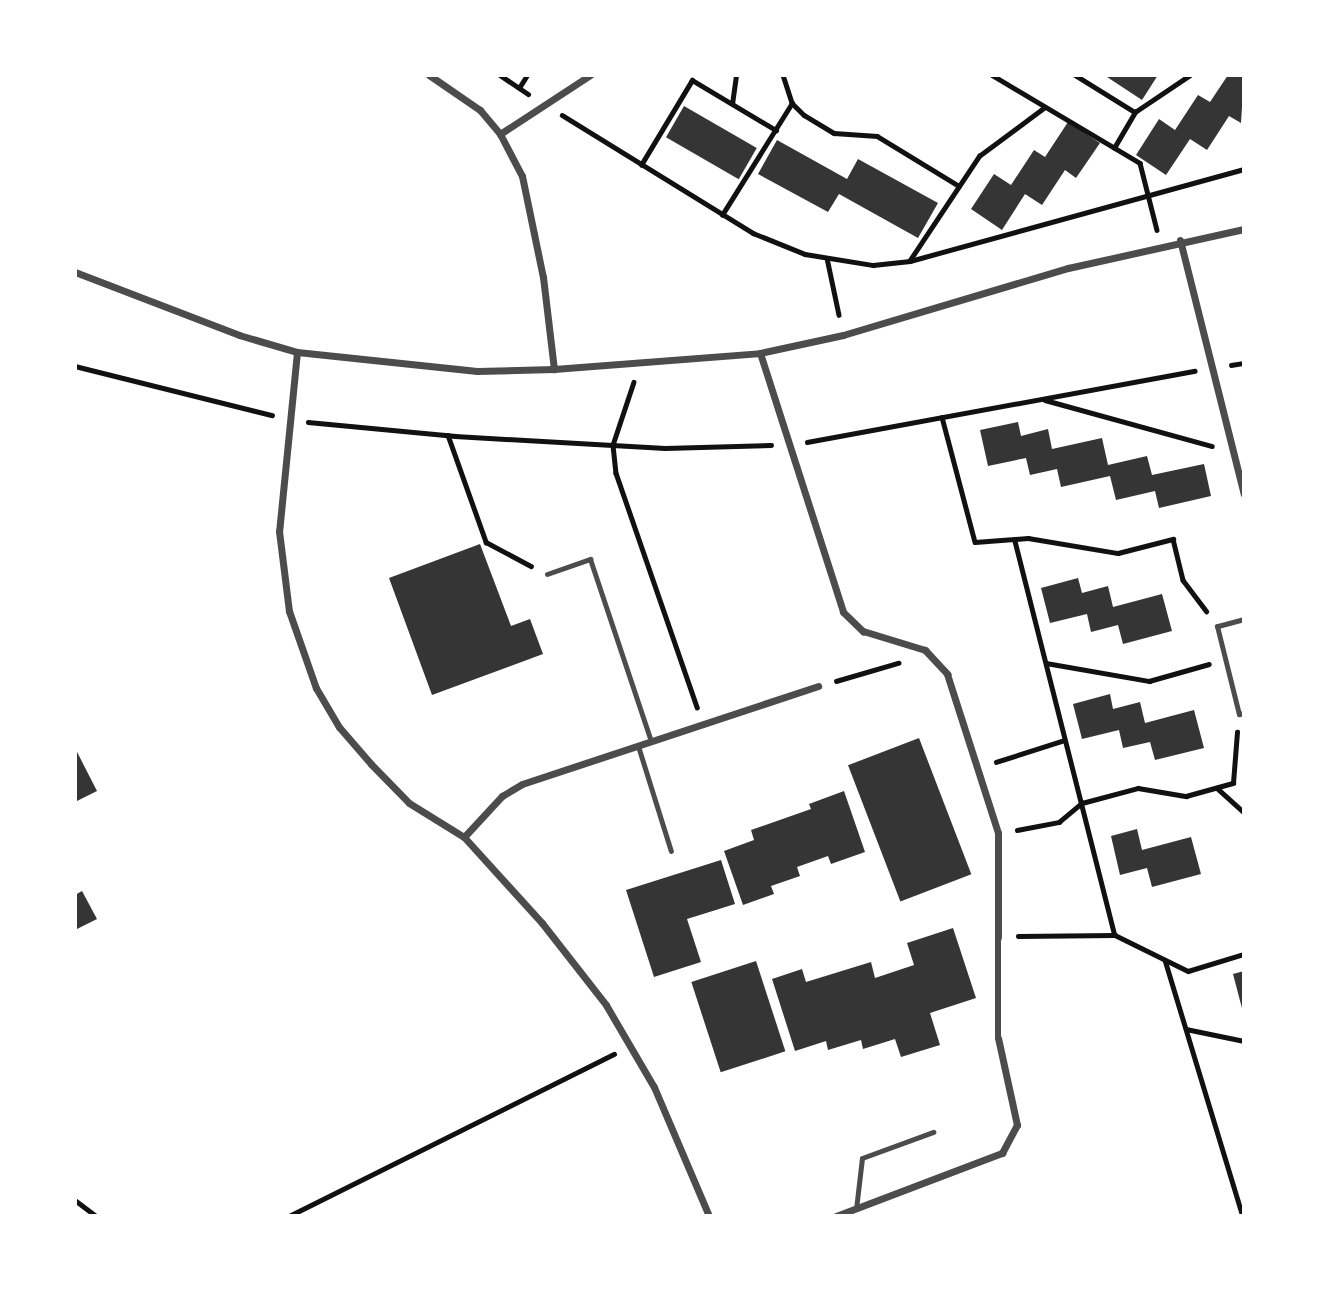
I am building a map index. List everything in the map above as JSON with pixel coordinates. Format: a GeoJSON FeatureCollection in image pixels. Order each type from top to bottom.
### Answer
{"type":"FeatureCollection","features":[{"type":"Feature","properties":{"kind":"street"},"geometry":{"type":"LineString","coordinates":[[429,75],[480,110],[500,134],[522,176],[530,206],[554,369]]}},
{"type":"Feature","properties":{"kind":"street"},"geometry":{"type":"LineString","coordinates":[[500,134],[590,75]]}},
{"type":"Feature","properties":{"kind":"street"},"geometry":{"type":"LineString","coordinates":[[75,272],[240,335],[297,352],[477,370],[554,369],[640,365],[760,353],[843,335],[1161,244],[1244,229]]}},
{"type":"Feature","properties":{"kind":"street"},"geometry":{"type":"LineString","coordinates":[[1180,240],[1244,494]]}},
{"type":"Feature","properties":{"kind":"street"},"geometry":{"type":"LineString","coordinates":[[297,352],[279,531],[289,611],[303,662],[327,708],[371,764],[409,803],[464,837],[542,923],[632,1045],[709,1216]]}},
{"type":"Feature","properties":{"kind":"street"},"geometry":{"type":"LineString","coordinates":[[760,353],[787,446],[847,618],[863,631],[929,654],[947,674],[998,833],[998,1038],[1017,1125],[1002,1153],[836,1216]]}},
{"type":"Feature","properties":{"kind":"street"},"geometry":{"type":"LineString","coordinates":[[464,837],[502,796],[522,784],[818,686]]}},
{"type":"Feature","properties":{"kind":"lane"},"geometry":{"type":"LineString","coordinates":[[547,574],[590,559],[651,741]]}},
{"type":"Feature","properties":{"kind":"lane"},"geometry":{"type":"LineString","coordinates":[[1241,713],[1217,626],[1244,619]]}},
{"type":"Feature","properties":{"kind":"lane"},"geometry":{"type":"LineString","coordinates":[[638,746],[671,851]]}},
{"type":"Feature","properties":{"kind":"lane"},"geometry":{"type":"LineString","coordinates":[[856,1209],[862,1158],[933,1132]]}},
{"type":"Feature","properties":{"kind":"path"},"geometry":{"type":"LineString","coordinates":[[500,75],[722,215],[805,254],[873,265],[910,261],[1244,169]]}},
{"type":"Feature","properties":{"kind":"path"},"geometry":{"type":"LineString","coordinates":[[519,88],[527,75]]}},
{"type":"Feature","properties":{"kind":"path"},"geometry":{"type":"LineString","coordinates":[[732,104],[736,75]]}},
{"type":"Feature","properties":{"kind":"path"},"geometry":{"type":"LineString","coordinates":[[783,75],[792,103],[834,133],[877,136],[959,186]]}},
{"type":"Feature","properties":{"kind":"path"},"geometry":{"type":"LineString","coordinates":[[992,75],[1140,163],[1161,244]]}},
{"type":"Feature","properties":{"kind":"path"},"geometry":{"type":"LineString","coordinates":[[1075,75],[1135,112]]}},
{"type":"Feature","properties":{"kind":"path"},"geometry":{"type":"LineString","coordinates":[[1115,148],[1135,112],[1190,75]]}},
{"type":"Feature","properties":{"kind":"path"},"geometry":{"type":"LineString","coordinates":[[641,165],[692,80],[775,130]]}},
{"type":"Feature","properties":{"kind":"path"},"geometry":{"type":"LineString","coordinates":[[722,215],[792,103]]}},
{"type":"Feature","properties":{"kind":"path"},"geometry":{"type":"LineString","coordinates":[[910,261],[979,156],[1045,107]]}},
{"type":"Feature","properties":{"kind":"path"},"geometry":{"type":"LineString","coordinates":[[827,258],[843,335]]}},
{"type":"Feature","properties":{"kind":"path"},"geometry":{"type":"LineString","coordinates":[[75,366],[291,420],[448,436],[613,445],[787,446],[1244,363]]}},
{"type":"Feature","properties":{"kind":"path"},"geometry":{"type":"LineString","coordinates":[[640,365],[613,445],[616,473],[703,724]]}},
{"type":"Feature","properties":{"kind":"path"},"geometry":{"type":"LineString","coordinates":[[1041,399],[1233,452]]}},
{"type":"Feature","properties":{"kind":"path"},"geometry":{"type":"LineString","coordinates":[[942,417],[975,542],[1028,538],[1118,552],[1173,539],[1183,580],[1217,626]]}},
{"type":"Feature","properties":{"kind":"path"},"geometry":{"type":"LineString","coordinates":[[448,436],[486,542],[547,574]]}},
{"type":"Feature","properties":{"kind":"path"},"geometry":{"type":"LineString","coordinates":[[1015,541],[1115,935]]}},
{"type":"Feature","properties":{"kind":"path"},"geometry":{"type":"LineString","coordinates":[[818,686],[929,654]]}},
{"type":"Feature","properties":{"kind":"path"},"geometry":{"type":"LineString","coordinates":[[1046,663],[1149,681],[1225,659]]}},
{"type":"Feature","properties":{"kind":"path"},"geometry":{"type":"LineString","coordinates":[[998,833],[1059,822],[1082,803],[1138,788],[1186,796],[1233,783],[1241,713]]}},
{"type":"Feature","properties":{"kind":"path"},"geometry":{"type":"LineString","coordinates":[[977,768],[1065,740]]}},
{"type":"Feature","properties":{"kind":"path"},"geometry":{"type":"LineString","coordinates":[[1216,788],[1244,812]]}},
{"type":"Feature","properties":{"kind":"path"},"geometry":{"type":"LineString","coordinates":[[998,937],[1115,935],[1188,971],[1244,954]]}},
{"type":"Feature","properties":{"kind":"path"},"geometry":{"type":"LineString","coordinates":[[1165,960],[1243,1216]]}},
{"type":"Feature","properties":{"kind":"path"},"geometry":{"type":"LineString","coordinates":[[1186,1029],[1244,1041]]}},
{"type":"Feature","properties":{"kind":"path"},"geometry":{"type":"LineString","coordinates":[[289,1216],[632,1045]]}},
{"type":"Feature","properties":{"kind":"path"},"geometry":{"type":"LineString","coordinates":[[75,1200],[96,1216]]}},
{"type":"Feature","properties":{"kind":"building"},"geometry":{"type":"Polygon","coordinates":[[[1104,75],[1158,75],[1142,100],[1104,75]]]}},
{"type":"Feature","properties":{"kind":"building"},"geometry":{"type":"Polygon","coordinates":[[[1228,75],[1244,75],[1241,123],[1229,116],[1207,150],[1190,139],[1166,175],[1136,155],[1159,119],[1175,130],[1198,95],[1210,102],[1228,75]]]}},
{"type":"Feature","properties":{"kind":"building"},"geometry":{"type":"Polygon","coordinates":[[[684,106],[757,148],[739,179],[666,137],[684,106]]]}},
{"type":"Feature","properties":{"kind":"building"},"geometry":{"type":"Polygon","coordinates":[[[1068,122],[1100,143],[1076,178],[1065,170],[1042,205],[1025,194],[1002,230],[971,209],[994,174],[1011,185],[1034,150],[1045,157],[1068,122]]]}},
{"type":"Feature","properties":{"kind":"building"},"geometry":{"type":"Polygon","coordinates":[[[777,140],[847,179],[858,159],[938,203],[918,238],[839,194],[828,212],[758,174],[777,140]]]}},
{"type":"Feature","properties":{"kind":"building"},"geometry":{"type":"Polygon","coordinates":[[[1018,422],[1021,436],[1048,429],[1052,449],[1102,438],[1108,465],[1147,456],[1152,475],[1204,464],[1211,496],[1159,508],[1155,491],[1116,500],[1110,476],[1061,487],[1057,469],[1030,475],[1026,458],[988,466],[980,430],[1018,422]]]}},
{"type":"Feature","properties":{"kind":"building"},"geometry":{"type":"Polygon","coordinates":[[[480,544],[511,626],[530,619],[543,654],[432,695],[389,578],[480,544]]]}},
{"type":"Feature","properties":{"kind":"building"},"geometry":{"type":"Polygon","coordinates":[[[1078,578],[1082,593],[1108,586],[1113,607],[1162,594],[1172,631],[1123,644],[1118,625],[1091,632],[1087,614],[1050,623],[1041,588],[1078,578]]]}},
{"type":"Feature","properties":{"kind":"building"},"geometry":{"type":"Polygon","coordinates":[[[1110,694],[1113,709],[1140,702],[1145,723],[1194,710],[1204,748],[1155,760],[1150,742],[1123,748],[1119,730],[1082,739],[1073,704],[1110,694]]]}},
{"type":"Feature","properties":{"kind":"building"},"geometry":{"type":"Polygon","coordinates":[[[919,738],[971,874],[900,902],[848,765],[919,738]]]}},
{"type":"Feature","properties":{"kind":"building"},"geometry":{"type":"Polygon","coordinates":[[[75,748],[97,791],[75,802],[75,748]]]}},
{"type":"Feature","properties":{"kind":"building"},"geometry":{"type":"Polygon","coordinates":[[[844,791],[865,852],[831,864],[828,856],[797,867],[800,876],[771,886],[774,894],[743,905],[724,851],[754,840],[751,830],[811,809],[809,804],[844,791]]]}},
{"type":"Feature","properties":{"kind":"building"},"geometry":{"type":"Polygon","coordinates":[[[1137,829],[1142,850],[1191,837],[1201,874],[1152,887],[1147,868],[1120,875],[1111,836],[1137,829]]]}},
{"type":"Feature","properties":{"kind":"building"},"geometry":{"type":"Polygon","coordinates":[[[721,860],[735,904],[687,919],[701,962],[654,977],[626,890],[721,860]]]}},
{"type":"Feature","properties":{"kind":"building"},"geometry":{"type":"Polygon","coordinates":[[[82,891],[97,919],[75,930],[75,895],[82,891]]]}},
{"type":"Feature","properties":{"kind":"building"},"geometry":{"type":"Polygon","coordinates":[[[953,928],[976,998],[930,1013],[940,1045],[901,1057],[895,1039],[863,1049],[861,1040],[828,1050],[826,1041],[795,1051],[772,979],[802,969],[806,982],[871,962],[875,978],[914,965],[907,943],[953,928]]]}},
{"type":"Feature","properties":{"kind":"building"},"geometry":{"type":"Polygon","coordinates":[[[756,961],[785,1051],[721,1072],[691,982],[756,961]]]}},
{"type":"Feature","properties":{"kind":"building"},"geometry":{"type":"Polygon","coordinates":[[[1244,971],[1244,1012],[1243,1012],[1233,974],[1244,971]]]}}]}
